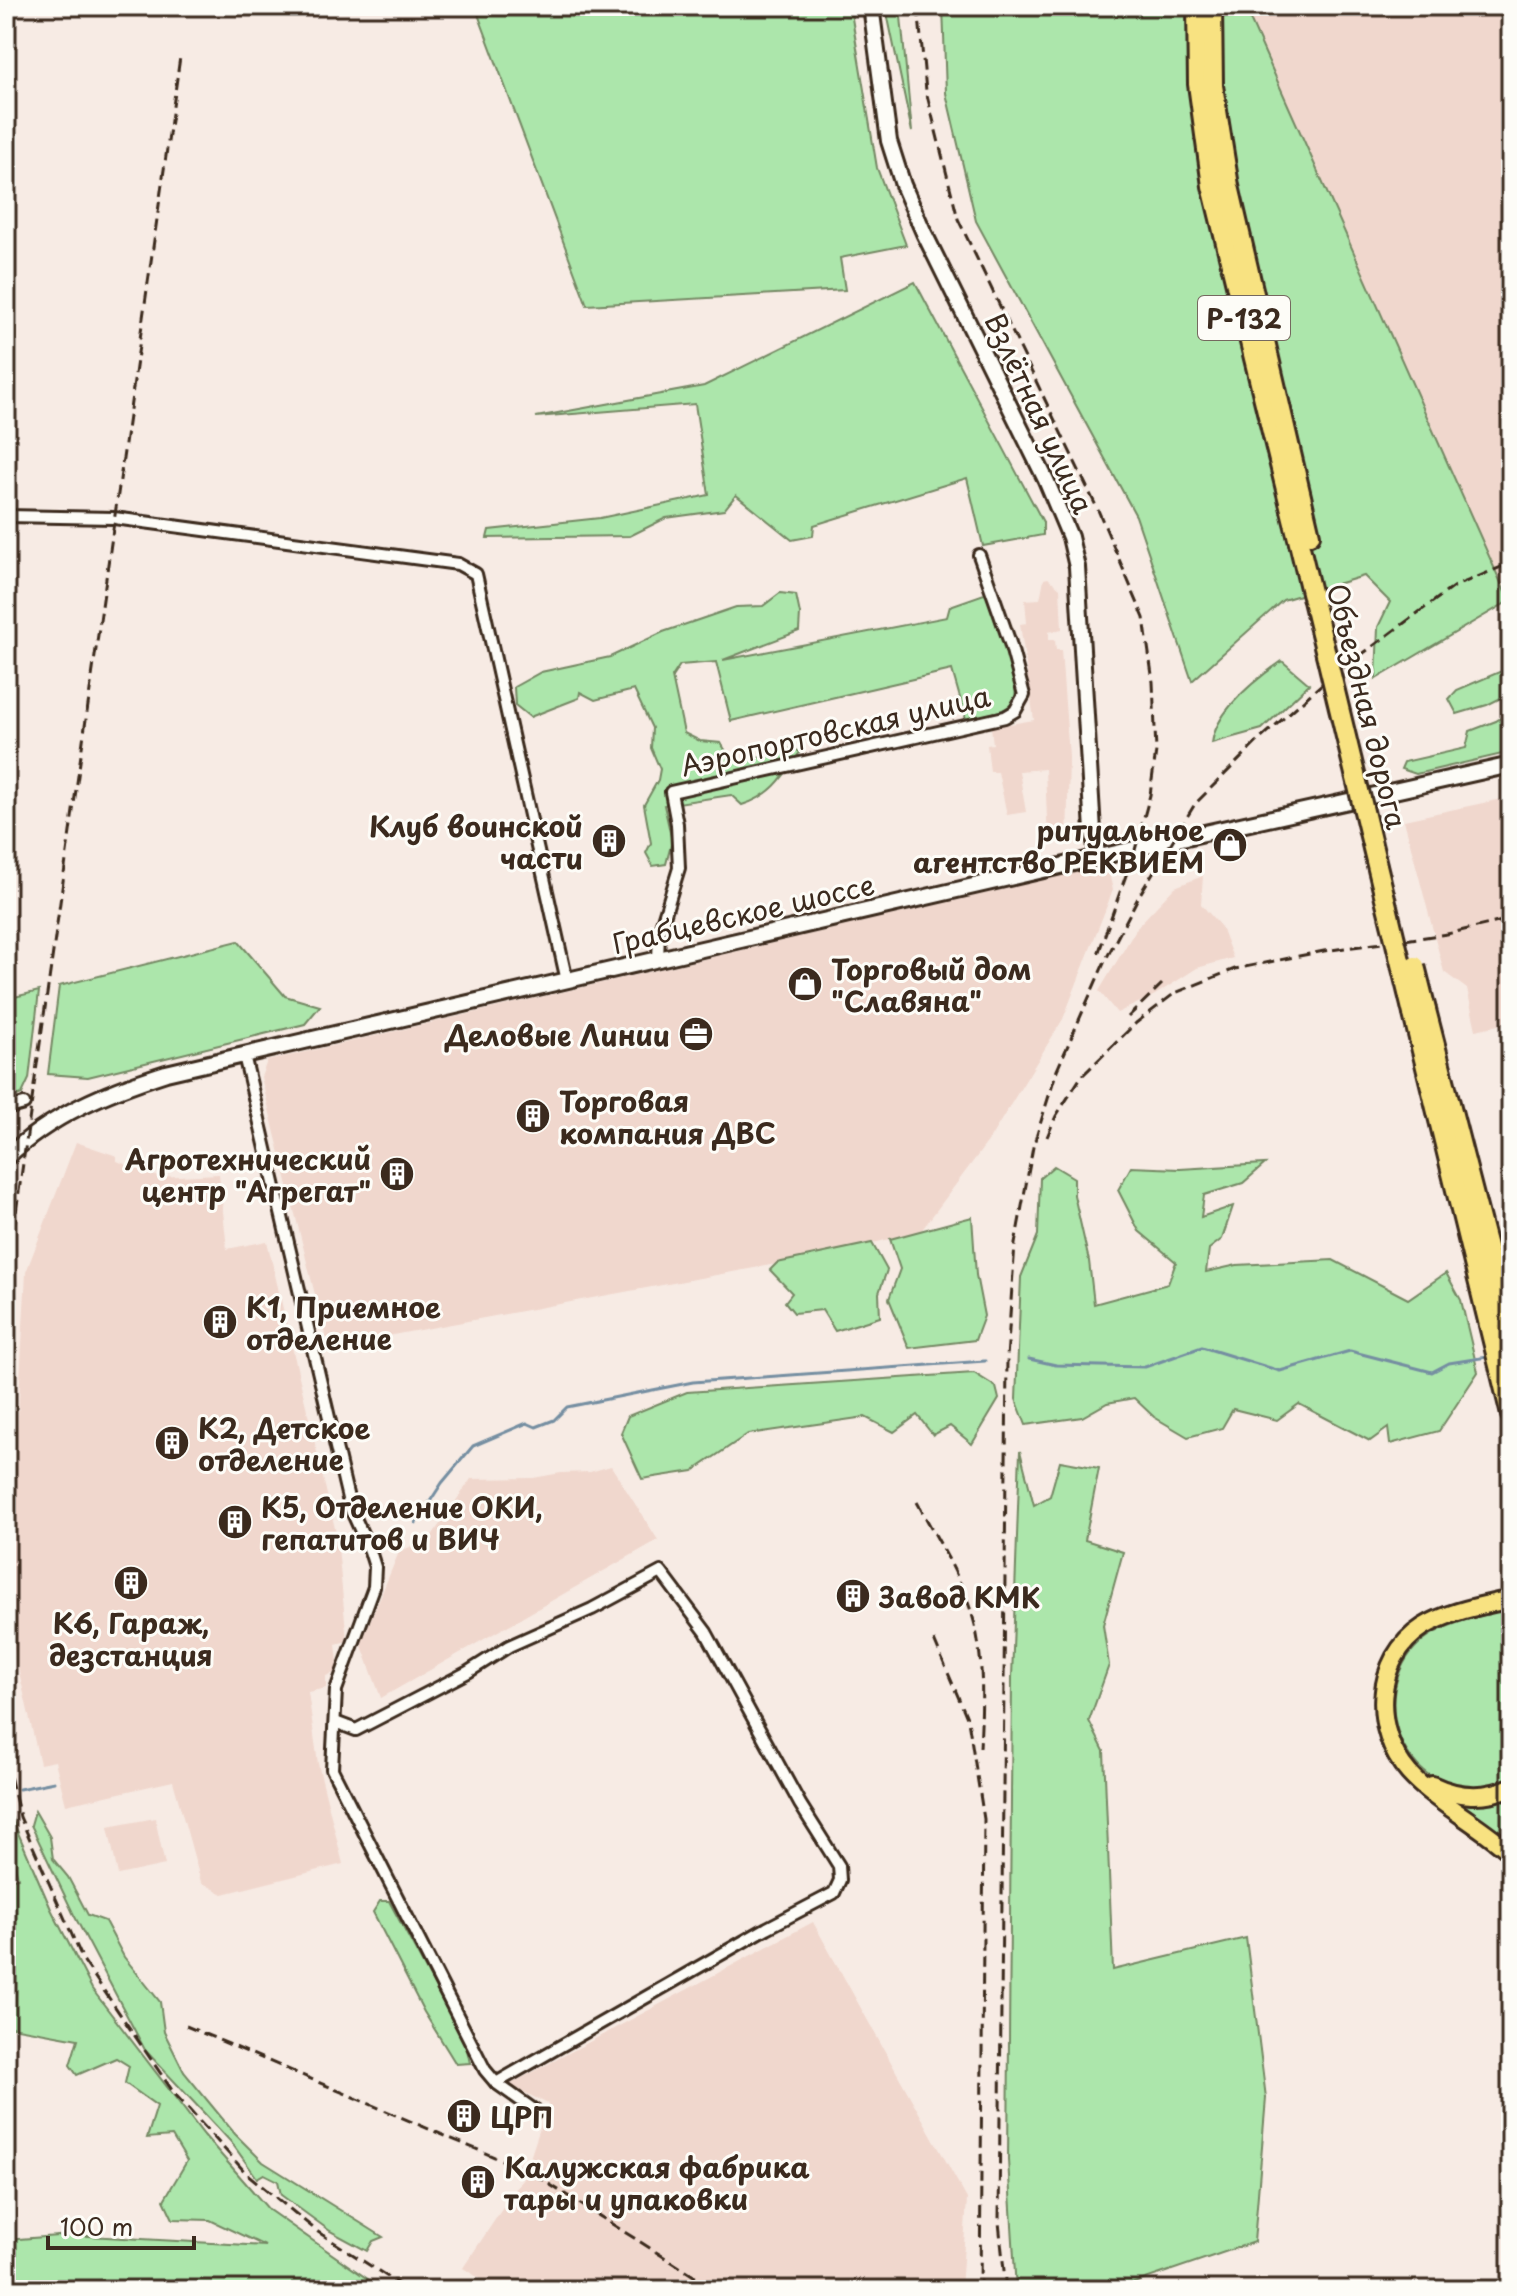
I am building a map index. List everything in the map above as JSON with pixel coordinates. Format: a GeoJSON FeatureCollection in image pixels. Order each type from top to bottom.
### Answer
{"type":"FeatureCollection","features":[{"type":"Feature","properties":{"kind":"highway","name":"Объездная дорога"},"geometry":{"type":"LineString","coordinates":[[1197,6],[1198,84],[1212,186],[1325,624],[1420,1012],[1511,1415]]}},
{"type":"Feature","properties":{"kind":"highway","name":"Объездная дорога"},"geometry":{"type":"LineString","coordinates":[[1212,6],[1213,86],[1229,186],[1325,624]]}},
{"type":"Feature","properties":{"kind":"highway","name":"Объездная дорога"},"geometry":{"type":"LineString","coordinates":[[1420,1012],[1511,1340]]}},
{"type":"Feature","properties":{"kind":"main road","name":"Взлётная улица"},"geometry":{"type":"LineString","coordinates":[[871,6],[889,141],[903,185],[1046,480],[1070,537],[1077,567],[1093,831],[1098,858]]}},
{"type":"Feature","properties":{"kind":"main road","name":"Грабцевское шоссе"},"geometry":{"type":"LineString","coordinates":[[6,1158],[67,1113],[109,1091],[166,1073],[1511,765]]}},
{"type":"Feature","properties":{"kind":"main road"},"geometry":{"type":"LineString","coordinates":[[1498,1289],[1511,1316]]}},
{"type":"Feature","properties":{"kind":"main road"},"geometry":{"type":"LineString","coordinates":[[1510,1599],[1438,1619],[1415,1634],[1399,1651],[1384,1685],[1384,1719],[1394,1753],[1411,1775],[1511,1853]]}},
{"type":"Feature","properties":{"kind":"main road"},"geometry":{"type":"LineString","coordinates":[[1411,1775],[1458,1794],[1479,1795],[1511,1787]]}},
{"type":"Feature","properties":{"kind":"street"},"geometry":{"type":"LineString","coordinates":[[6,516],[114,518],[458,564],[476,574],[567,981]]}},
{"type":"Feature","properties":{"kind":"street","name":"Аэропортовская улица"},"geometry":{"type":"LineString","coordinates":[[658,960],[659,933],[679,868],[677,824],[671,792],[990,721],[1015,711],[1024,695],[1010,643],[979,555]]}},
{"type":"Feature","properties":{"kind":"street"},"geometry":{"type":"LineString","coordinates":[[244,1055],[350,1507],[375,1567],[374,1587],[336,1690],[332,1769],[485,2070],[496,2083],[537,2112]]}},
{"type":"Feature","properties":{"kind":"street"},"geometry":{"type":"LineString","coordinates":[[6,1109],[24,1104]]}},
{"type":"Feature","properties":{"kind":"street"},"geometry":{"type":"LineString","coordinates":[[335,1722],[356,1730],[468,1672],[509,1646],[592,1609],[661,1572],[706,1632],[800,1804],[839,1866],[840,1880],[834,1893],[496,2083]]}},
{"type":"Feature","properties":{"kind":"shaded area"},"geometry":{"type":"Polygon","coordinates":[[[1244,6],[1511,6],[1511,604],[1509,601],[1244,6]]]}},
{"type":"Feature","properties":{"kind":"shaded area"},"geometry":{"type":"Polygon","coordinates":[[[1048,578],[1060,588],[1062,629],[1049,632],[1049,640],[1055,640],[1056,650],[1061,650],[1069,757],[1067,842],[1048,844],[1045,769],[1019,771],[1026,812],[1007,815],[998,772],[990,772],[987,745],[993,744],[991,727],[1034,720],[1020,624],[1027,623],[1025,600],[1040,599],[1044,579],[1048,578]]]}},
{"type":"Feature","properties":{"kind":"shaded area"},"geometry":{"type":"Polygon","coordinates":[[[1511,797],[1511,1022],[1476,1030],[1467,989],[1444,972],[1404,820],[1511,797]]]}},
{"type":"Feature","properties":{"kind":"shaded area"},"geometry":{"type":"Polygon","coordinates":[[[1107,865],[1113,890],[1063,1019],[989,1140],[921,1231],[830,1254],[328,1347],[261,1077],[267,1061],[1107,865]]]}},
{"type":"Feature","properties":{"kind":"shaded area"},"geometry":{"type":"Polygon","coordinates":[[[1203,876],[1201,904],[1221,927],[1233,958],[1197,968],[1155,995],[1117,1013],[1099,991],[1138,926],[1175,887],[1203,876]]]}},
{"type":"Feature","properties":{"kind":"shaded area"},"geometry":{"type":"Polygon","coordinates":[[[76,1142],[117,1156],[117,1161],[158,1177],[219,1174],[227,1249],[267,1241],[337,1537],[347,1641],[336,1644],[339,1671],[326,1676],[326,1688],[308,1692],[318,1764],[343,1864],[223,1894],[201,1882],[173,1781],[66,1805],[55,1761],[40,1764],[6,1615],[6,1526],[12,1525],[26,1272],[76,1142]]]}},
{"type":"Feature","properties":{"kind":"shaded area"},"geometry":{"type":"Polygon","coordinates":[[[611,1466],[658,1540],[381,1698],[361,1643],[399,1552],[431,1537],[471,1479],[533,1478],[590,1472],[611,1466]]]}},
{"type":"Feature","properties":{"kind":"shaded area"},"geometry":{"type":"Polygon","coordinates":[[[155,1818],[165,1865],[118,1875],[108,1827],[155,1818]]]}},
{"type":"Feature","properties":{"kind":"shaded area"},"geometry":{"type":"Polygon","coordinates":[[[813,1922],[967,2199],[961,2290],[498,2290],[463,2268],[524,2176],[548,2104],[509,2085],[813,1922]]]}},
{"type":"Feature","properties":{"kind":"green space"},"geometry":{"type":"Polygon","coordinates":[[[475,6],[850,6],[877,168],[906,245],[840,258],[845,290],[587,305],[475,6]]]}},
{"type":"Feature","properties":{"kind":"green space"},"geometry":{"type":"Polygon","coordinates":[[[886,6],[900,6],[912,132],[887,13],[886,6]]]}},
{"type":"Feature","properties":{"kind":"green space"},"geometry":{"type":"Polygon","coordinates":[[[943,6],[1244,6],[1509,601],[1376,679],[1378,627],[1390,602],[1364,576],[1283,600],[1192,681],[1136,516],[976,221],[946,93],[943,6]]]}},
{"type":"Feature","properties":{"kind":"green space"},"geometry":{"type":"Polygon","coordinates":[[[915,282],[1043,522],[1043,535],[983,546],[967,478],[814,525],[813,536],[792,540],[736,495],[724,510],[666,518],[630,536],[487,538],[489,530],[600,518],[709,495],[695,404],[536,417],[704,386],[915,282]]]}},
{"type":"Feature","properties":{"kind":"green space"},"geometry":{"type":"Polygon","coordinates":[[[780,593],[796,595],[800,614],[799,631],[723,660],[947,617],[950,606],[984,594],[990,598],[1008,651],[1015,682],[1013,702],[998,712],[966,719],[952,670],[731,721],[716,662],[680,665],[672,677],[684,733],[700,741],[721,743],[739,763],[793,748],[800,752],[776,784],[753,801],[742,805],[731,795],[664,805],[672,841],[666,864],[653,866],[646,853],[651,843],[644,805],[658,780],[660,769],[651,748],[652,728],[634,690],[595,700],[580,692],[579,698],[530,717],[515,705],[514,687],[541,672],[610,657],[663,632],[736,607],[763,606],[780,593]]]}},
{"type":"Feature","properties":{"kind":"green space"},"geometry":{"type":"Polygon","coordinates":[[[1282,661],[1309,684],[1262,729],[1212,743],[1215,731],[1229,708],[1249,686],[1282,661]]]}},
{"type":"Feature","properties":{"kind":"green space"},"geometry":{"type":"Polygon","coordinates":[[[1511,667],[1511,693],[1487,705],[1457,714],[1449,699],[1457,690],[1511,667]]]}},
{"type":"Feature","properties":{"kind":"green space"},"geometry":{"type":"Polygon","coordinates":[[[1511,711],[1511,752],[1416,774],[1401,769],[1404,762],[1466,748],[1470,731],[1496,721],[1511,711]]]}},
{"type":"Feature","properties":{"kind":"green space"},"geometry":{"type":"Polygon","coordinates":[[[238,941],[285,996],[320,1006],[305,1024],[88,1077],[48,1074],[59,986],[238,941]]]}},
{"type":"Feature","properties":{"kind":"green space"},"geometry":{"type":"Polygon","coordinates":[[[39,991],[29,1079],[22,1094],[6,1100],[6,999],[39,991]]]}},
{"type":"Feature","properties":{"kind":"green space"},"geometry":{"type":"Polygon","coordinates":[[[1265,1164],[1243,1183],[1204,1195],[1201,1217],[1233,1206],[1222,1239],[1209,1249],[1206,1272],[1237,1265],[1333,1260],[1408,1299],[1446,1273],[1461,1300],[1478,1372],[1439,1431],[1390,1444],[1388,1428],[1370,1441],[1299,1404],[1277,1420],[1233,1409],[1222,1428],[1188,1437],[1154,1417],[1134,1398],[1107,1403],[1082,1417],[1026,1425],[1016,1399],[1021,1277],[1038,1235],[1040,1178],[1054,1166],[1074,1178],[1074,1195],[1089,1261],[1094,1304],[1168,1284],[1176,1262],[1139,1231],[1118,1190],[1131,1167],[1180,1169],[1265,1164]]]}},
{"type":"Feature","properties":{"kind":"green space"},"geometry":{"type":"Polygon","coordinates":[[[972,1217],[976,1275],[984,1316],[975,1340],[909,1348],[889,1299],[900,1269],[890,1239],[972,1217]]]}},
{"type":"Feature","properties":{"kind":"green space"},"geometry":{"type":"Polygon","coordinates":[[[872,1243],[887,1270],[879,1293],[880,1317],[835,1331],[822,1310],[794,1313],[785,1302],[792,1293],[770,1270],[777,1263],[872,1243]]]}},
{"type":"Feature","properties":{"kind":"green space"},"geometry":{"type":"Polygon","coordinates":[[[974,1373],[996,1387],[999,1399],[972,1444],[950,1426],[933,1435],[917,1415],[894,1432],[865,1417],[748,1434],[693,1471],[642,1479],[621,1433],[628,1416],[687,1392],[974,1373]]]}},
{"type":"Feature","properties":{"kind":"green space"},"geometry":{"type":"Polygon","coordinates":[[[1020,1451],[1034,1505],[1050,1496],[1060,1461],[1099,1468],[1085,1540],[1123,1552],[1103,1625],[1109,1665],[1089,1721],[1104,1751],[1113,1970],[1246,1938],[1266,2098],[1254,2242],[1120,2290],[1016,2290],[1008,2160],[1012,1678],[1020,1451]]]}},
{"type":"Feature","properties":{"kind":"green space"},"geometry":{"type":"Polygon","coordinates":[[[1511,1607],[1511,1781],[1475,1789],[1437,1780],[1418,1766],[1404,1746],[1396,1724],[1394,1699],[1398,1676],[1410,1654],[1429,1636],[1458,1623],[1511,1607]]]}},
{"type":"Feature","properties":{"kind":"green space"},"geometry":{"type":"Polygon","coordinates":[[[1511,1796],[1511,1843],[1456,1802],[1511,1796]]]}},
{"type":"Feature","properties":{"kind":"green space"},"geometry":{"type":"Polygon","coordinates":[[[6,1805],[51,1909],[92,1989],[204,2135],[269,2210],[379,2287],[378,2290],[6,2290],[6,2240],[71,2235],[265,2246],[210,2220],[173,2219],[164,2200],[187,2161],[172,2136],[147,2138],[157,2106],[125,2083],[129,2066],[116,2058],[77,2075],[70,2065],[78,2039],[6,2026],[6,1880],[18,1878],[9,1842],[6,1843],[6,1805]]]}},
{"type":"Feature","properties":{"kind":"green space"},"geometry":{"type":"Polygon","coordinates":[[[35,1811],[50,1837],[53,1859],[68,1877],[88,1915],[105,1921],[124,1957],[160,2002],[164,2032],[184,2072],[235,2134],[263,2162],[383,2237],[373,2241],[367,2251],[330,2231],[281,2195],[278,2181],[264,2174],[257,2178],[231,2142],[145,2050],[31,1825],[35,1811]]]}},
{"type":"Feature","properties":{"kind":"green space"},"geometry":{"type":"Polygon","coordinates":[[[380,1901],[389,1901],[466,2045],[470,2063],[456,2064],[424,2012],[373,1912],[380,1901]]]}},
{"type":"Feature","properties":{"kind":"waterway"},"geometry":{"type":"LineString","coordinates":[[1029,1359],[1056,1365],[1145,1367],[1202,1347],[1280,1371],[1350,1351],[1432,1372],[1449,1363],[1487,1357]]}},
{"type":"Feature","properties":{"kind":"waterway"},"geometry":{"type":"LineString","coordinates":[[416,1523],[442,1483],[473,1446],[527,1423],[536,1427],[554,1420],[567,1407],[693,1382],[985,1361]]}},
{"type":"Feature","properties":{"kind":"waterway"},"geometry":{"type":"LineString","coordinates":[[19,1789],[54,1782]]}},
{"type":"Feature","properties":{"kind":"railway"},"geometry":{"type":"LineString","coordinates":[[918,6],[926,91],[958,219],[1098,510],[1144,618],[1153,682],[1156,751],[1150,795],[1135,850],[1097,957]]}},
{"type":"Feature","properties":{"kind":"railway"},"geometry":{"type":"LineString","coordinates":[[6,1283],[180,57]]}},
{"type":"Feature","properties":{"kind":"railway"},"geometry":{"type":"LineString","coordinates":[[1006,2290],[999,2222],[1007,1358],[1015,1244],[1033,1147],[1057,1070],[1105,961],[1140,894],[1195,804],[1259,740],[1323,683],[1453,587],[1511,563]]}},
{"type":"Feature","properties":{"kind":"railway"},"geometry":{"type":"LineString","coordinates":[[1047,1137],[1056,1116],[1081,1077],[1136,1023],[1175,993],[1235,969],[1324,951],[1447,934],[1511,919]]}},
{"type":"Feature","properties":{"kind":"railway"},"geometry":{"type":"LineString","coordinates":[[1128,1017],[1162,984]]}},
{"type":"Feature","properties":{"kind":"railway"},"geometry":{"type":"LineString","coordinates":[[917,1502],[957,1577],[975,1625],[981,1671],[980,1748]]}},
{"type":"Feature","properties":{"kind":"railway"},"geometry":{"type":"LineString","coordinates":[[934,1640],[968,1720],[984,1819],[980,2290]]}},
{"type":"Feature","properties":{"kind":"railway"},"geometry":{"type":"LineString","coordinates":[[6,1760],[20,1817],[83,1960],[174,2093],[246,2173],[318,2232],[408,2290]]}},
{"type":"Feature","properties":{"kind":"railway"},"geometry":{"type":"LineString","coordinates":[[186,2026],[530,2172],[716,2290]]}},
{"type":"Feature","properties":{"kind":"place","name":"Клуб воинской части"},"geometry":{"type":"Point","coordinates":[609,841]}},
{"type":"Feature","properties":{"kind":"place","name":"ритуальное агентство РЕКВИЕМ"},"geometry":{"type":"Point","coordinates":[1230,845]}},
{"type":"Feature","properties":{"kind":"place","name":"Торговый дом \"Славяна\""},"geometry":{"type":"Point","coordinates":[805,984]}},
{"type":"Feature","properties":{"kind":"place","name":"Деловые Линии"},"geometry":{"type":"Point","coordinates":[696,1034]}},
{"type":"Feature","properties":{"kind":"place","name":"Торговая компания ДВС"},"geometry":{"type":"Point","coordinates":[533,1116]}},
{"type":"Feature","properties":{"kind":"place","name":"Агротехнический центр \"Агрегат\""},"geometry":{"type":"Point","coordinates":[397,1174]}},
{"type":"Feature","properties":{"kind":"place","name":"К1, Приемное отделение"},"geometry":{"type":"Point","coordinates":[220,1322]}},
{"type":"Feature","properties":{"kind":"place","name":"К2, Детское отделение"},"geometry":{"type":"Point","coordinates":[172,1443]}},
{"type":"Feature","properties":{"kind":"place","name":"К5, Отделение ОКИ, гепатитов и ВИЧ"},"geometry":{"type":"Point","coordinates":[235,1522]}},
{"type":"Feature","properties":{"kind":"place","name":"К6, Гараж, дезстанция"},"geometry":{"type":"Point","coordinates":[131,1583]}},
{"type":"Feature","properties":{"kind":"place","name":"Завод КМК"},"geometry":{"type":"Point","coordinates":[853,1596]}},
{"type":"Feature","properties":{"kind":"place","name":"ЦРП"},"geometry":{"type":"Point","coordinates":[464,2116]}},
{"type":"Feature","properties":{"kind":"place","name":"Калужская фабрика тары и упаковки"},"geometry":{"type":"Point","coordinates":[478,2182]}}]}
